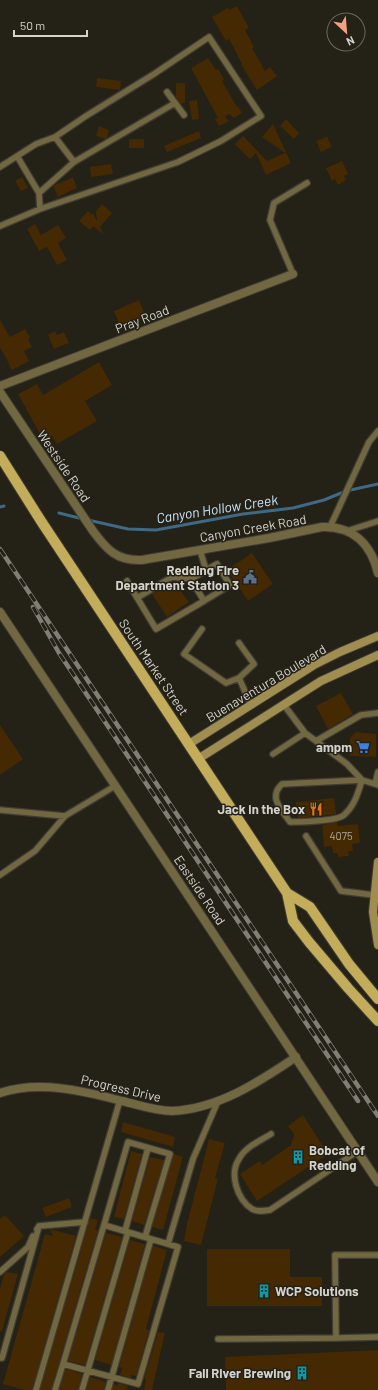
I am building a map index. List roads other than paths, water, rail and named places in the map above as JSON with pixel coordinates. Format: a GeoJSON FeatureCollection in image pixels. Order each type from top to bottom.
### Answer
{"type":"FeatureCollection","features":[{"type":"Feature","properties":{"kind":"main road","name":"South Market Street"},"geometry":{"type":"LineString","coordinates":[[0,456],[41,521],[287,893],[293,921],[309,942],[378,1021]]}},
{"type":"Feature","properties":{"kind":"main road","name":"Buenaventura Boulevard"},"geometry":{"type":"LineString","coordinates":[[189,744],[314,665],[378,636]]}},
{"type":"Feature","properties":{"kind":"main road","name":"Buenaventura Boulevard"},"geometry":{"type":"LineString","coordinates":[[198,758],[321,681],[378,655]]}},
{"type":"Feature","properties":{"kind":"main road"},"geometry":{"type":"LineString","coordinates":[[378,862],[373,912],[378,945]]}},
{"type":"Feature","properties":{"kind":"main road","name":"South Market Street"},"geometry":{"type":"LineString","coordinates":[[287,893],[310,907],[349,964],[378,999]]}},
{"type":"Feature","properties":{"kind":"street","name":"Pray Road"},"geometry":{"type":"LineString","coordinates":[[0,386],[293,274]]}},
{"type":"Feature","properties":{"kind":"street","name":"Westside Road"},"geometry":{"type":"LineString","coordinates":[[0,392],[93,531],[111,552]]}},
{"type":"Feature","properties":{"kind":"street","name":"Canyon Creek Road"},"geometry":{"type":"LineString","coordinates":[[111,552],[122,558],[137,560],[200,550],[322,527],[330,527],[347,531],[360,539],[366,545],[378,573]]}},
{"type":"Feature","properties":{"kind":"street","name":"Eastside Road"},"geometry":{"type":"LineString","coordinates":[[0,612],[378,1182]]}},
{"type":"Feature","properties":{"kind":"street","name":"Progress Drive"},"geometry":{"type":"LineString","coordinates":[[0,1092],[52,1087],[69,1089],[120,1100],[146,1108],[172,1111],[193,1108],[218,1101],[257,1082],[296,1057]]}},
{"type":"Feature","properties":{"kind":"lane"},"geometry":{"type":"LineString","coordinates":[[0,167],[36,144],[55,137],[209,37],[261,116],[221,142],[178,162],[40,209],[0,226]]}},
{"type":"Feature","properties":{"kind":"lane"},"geometry":{"type":"LineString","coordinates":[[167,92],[184,115]]}},
{"type":"Feature","properties":{"kind":"lane"},"geometry":{"type":"LineString","coordinates":[[39,193],[74,162],[175,103]]}},
{"type":"Feature","properties":{"kind":"lane"},"geometry":{"type":"LineString","coordinates":[[55,137],[74,162]]}},
{"type":"Feature","properties":{"kind":"lane"},"geometry":{"type":"LineString","coordinates":[[17,156],[39,193],[40,209]]}},
{"type":"Feature","properties":{"kind":"lane"},"geometry":{"type":"LineString","coordinates":[[293,274],[270,220],[274,203],[307,183]]}},
{"type":"Feature","properties":{"kind":"lane"},"geometry":{"type":"LineString","coordinates":[[330,527],[369,442],[378,431]]}},
{"type":"Feature","properties":{"kind":"lane"},"geometry":{"type":"LineString","coordinates":[[347,531],[378,521]]}},
{"type":"Feature","properties":{"kind":"lane"},"geometry":{"type":"LineString","coordinates":[[200,550],[206,570]]}},
{"type":"Feature","properties":{"kind":"lane"},"geometry":{"type":"LineString","coordinates":[[127,581],[137,598],[156,629],[230,585],[217,564],[191,579],[172,577],[137,598]]}},
{"type":"Feature","properties":{"kind":"lane"},"geometry":{"type":"LineString","coordinates":[[191,579],[204,601]]}},
{"type":"Feature","properties":{"kind":"lane"},"geometry":{"type":"LineString","coordinates":[[202,629],[184,654],[226,683],[239,678],[254,664],[240,643]]}},
{"type":"Feature","properties":{"kind":"lane"},"geometry":{"type":"LineString","coordinates":[[239,678],[252,705]]}},
{"type":"Feature","properties":{"kind":"lane"},"geometry":{"type":"LineString","coordinates":[[284,705],[305,733],[347,764],[362,780]]}},
{"type":"Feature","properties":{"kind":"lane"},"geometry":{"type":"LineString","coordinates":[[316,741],[361,714],[378,714]]}},
{"type":"Feature","properties":{"kind":"lane"},"geometry":{"type":"LineString","coordinates":[[274,754],[305,733]]}},
{"type":"Feature","properties":{"kind":"lane"},"geometry":{"type":"LineString","coordinates":[[362,780],[356,799],[343,816],[334,819],[290,822],[277,804],[275,796],[276,790],[282,784],[362,780],[376,784],[378,772]]}},
{"type":"Feature","properties":{"kind":"lane"},"geometry":{"type":"LineString","coordinates":[[0,875],[35,851],[65,816],[115,786]]}},
{"type":"Feature","properties":{"kind":"lane"},"geometry":{"type":"LineString","coordinates":[[0,810],[65,816]]}},
{"type":"Feature","properties":{"kind":"lane"},"geometry":{"type":"LineString","coordinates":[[306,836],[341,891],[374,895]]}},
{"type":"Feature","properties":{"kind":"lane"},"geometry":{"type":"LineString","coordinates":[[36,1390],[120,1100]]}},
{"type":"Feature","properties":{"kind":"lane"},"geometry":{"type":"LineString","coordinates":[[168,1244],[193,1159],[218,1101]]}},
{"type":"Feature","properties":{"kind":"lane"},"geometry":{"type":"LineString","coordinates":[[270,1134],[245,1151],[239,1158],[234,1168],[238,1190],[242,1200],[252,1209],[262,1212],[270,1210],[358,1151]]}},
{"type":"Feature","properties":{"kind":"lane"},"geometry":{"type":"LineString","coordinates":[[55,1390],[128,1142],[170,1154],[145,1237]]}},
{"type":"Feature","properties":{"kind":"lane"},"geometry":{"type":"LineString","coordinates":[[82,1390],[148,1148]]}},
{"type":"Feature","properties":{"kind":"lane"},"geometry":{"type":"LineString","coordinates":[[39,1226],[85,1222]]}},
{"type":"Feature","properties":{"kind":"lane"},"geometry":{"type":"LineString","coordinates":[[63,1364],[112,1377],[138,1387],[178,1247],[104,1224]]}},
{"type":"Feature","properties":{"kind":"lane"},"geometry":{"type":"LineString","coordinates":[[0,1272],[28,1247],[39,1226]]}},
{"type":"Feature","properties":{"kind":"lane"},"geometry":{"type":"LineString","coordinates":[[0,1358],[2,1358],[39,1226]]}},
{"type":"Feature","properties":{"kind":"lane"},"geometry":{"type":"LineString","coordinates":[[108,1390],[151,1239]]}},
{"type":"Feature","properties":{"kind":"lane"},"geometry":{"type":"LineString","coordinates":[[336,1338],[335,1255],[378,1255]]}},
{"type":"Feature","properties":{"kind":"lane"},"geometry":{"type":"LineString","coordinates":[[218,1339],[378,1337]]}},
{"type":"Feature","properties":{"kind":"waterway","name":"Canyon Hollow Creek"},"geometry":{"type":"LineString","coordinates":[[88,520],[128,529],[156,530],[243,514],[293,508],[324,500],[346,491],[378,484]]}},
{"type":"Feature","properties":{"kind":"waterway","name":"Canyon Hollow Creek"},"geometry":{"type":"LineString","coordinates":[[0,507],[4,506]]}},
{"type":"Feature","properties":{"kind":"waterway","name":"Canyon Hollow Creek"},"geometry":{"type":"LineString","coordinates":[[59,513],[83,519]]}},
{"type":"Feature","properties":{"kind":"railway"},"geometry":{"type":"LineString","coordinates":[[0,549],[378,1116]]}},
{"type":"Feature","properties":{"kind":"railway"},"geometry":{"type":"LineString","coordinates":[[33,607],[59,653],[358,1101]]}},
{"type":"Feature","properties":{"kind":"place","name":"Redding Fire Department Station 3"},"geometry":{"type":"Point","coordinates":[250,577]}},
{"type":"Feature","properties":{"kind":"place","name":"ampm"},"geometry":{"type":"Point","coordinates":[363,747]}},
{"type":"Feature","properties":{"kind":"place","name":"Jack in the Box"},"geometry":{"type":"Point","coordinates":[316,809]}},
{"type":"Feature","properties":{"kind":"place","name":"Bobcat of Redding"},"geometry":{"type":"Point","coordinates":[298,1157]}},
{"type":"Feature","properties":{"kind":"place","name":"WCP Solutions"},"geometry":{"type":"Point","coordinates":[264,1291]}},
{"type":"Feature","properties":{"kind":"place","name":"Fall River Brewing"},"geometry":{"type":"Point","coordinates":[302,1373]}}]}
